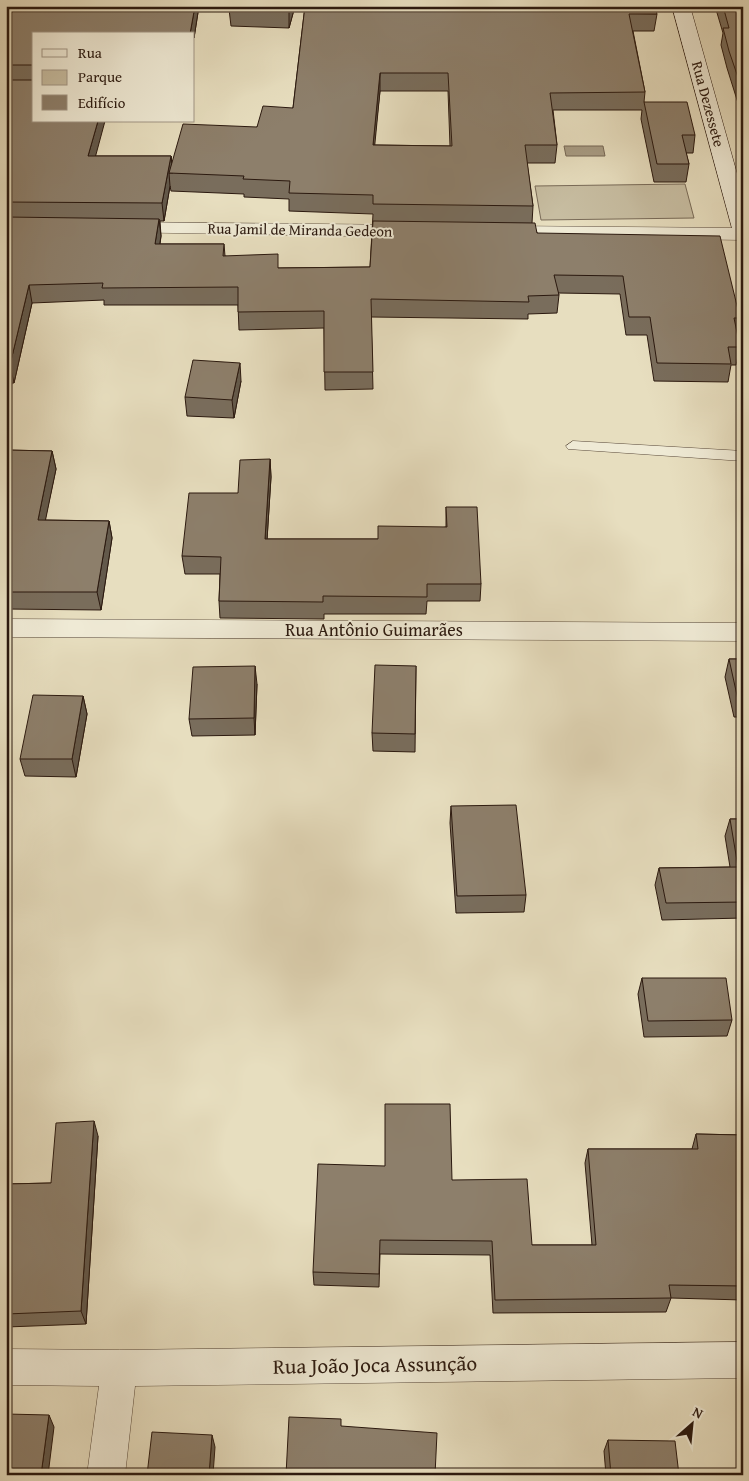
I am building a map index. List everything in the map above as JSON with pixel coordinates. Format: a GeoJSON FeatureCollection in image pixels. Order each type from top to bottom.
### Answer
{"type":"FeatureCollection","features":[{"type":"Feature","properties":{"kind":"street","name":"Rua Dezessete"},"geometry":{"type":"LineString","coordinates":[[681,6],[743,233]]}},
{"type":"Feature","properties":{"kind":"street","name":"Rua Jamil de Miranda Gedeon"},"geometry":{"type":"LineString","coordinates":[[106,228],[424,231]]}},
{"type":"Feature","properties":{"kind":"street"},"geometry":{"type":"LineString","coordinates":[[484,232],[743,233]]}},
{"type":"Feature","properties":{"kind":"street","name":"Rua Antônio Guimarães"},"geometry":{"type":"LineString","coordinates":[[6,628],[743,632]]}},
{"type":"Feature","properties":{"kind":"street","name":"Rua João Joca Assunção"},"geometry":{"type":"LineString","coordinates":[[6,1367],[119,1368],[743,1360]]}},
{"type":"Feature","properties":{"kind":"street"},"geometry":{"type":"LineString","coordinates":[[106,1475],[119,1368]]}},
{"type":"Feature","properties":{"kind":"lane"},"geometry":{"type":"LineString","coordinates":[[573,446],[743,456]]}},
{"type":"Feature","properties":{"kind":"green space"},"geometry":{"type":"Polygon","coordinates":[[[685,184],[694,218],[541,220],[535,186],[685,184]]]}},
{"type":"Feature","properties":{"kind":"shaded area"},"geometry":{"type":"Polygon","coordinates":[[[564,146],[603,146],[605,156],[566,156],[564,146]]]}},
{"type":"Feature","properties":{"kind":"building"},"geometry":{"type":"Polygon","coordinates":[[[6,6],[195,6],[190,32],[32,32],[32,65],[6,65],[6,6]]]}},
{"type":"Feature","properties":{"kind":"building"},"geometry":{"type":"Polygon","coordinates":[[[230,6],[290,6],[289,11],[229,9],[230,6]]]}},
{"type":"Feature","properties":{"kind":"building"},"geometry":{"type":"Polygon","coordinates":[[[305,6],[655,6],[657,14],[629,14],[645,92],[550,93],[557,145],[525,145],[533,206],[373,204],[373,195],[289,193],[290,181],[243,179],[244,176],[169,173],[183,124],[257,127],[263,106],[293,108],[305,6]],[[380,73],[373,145],[452,146],[448,73],[380,73]]]}},
{"type":"Feature","properties":{"kind":"building"},"geometry":{"type":"Polygon","coordinates":[[[723,6],[743,6],[743,92],[723,28],[729,28],[723,6]]]}},
{"type":"Feature","properties":{"kind":"building"},"geometry":{"type":"Polygon","coordinates":[[[6,80],[32,80],[32,122],[98,122],[88,156],[171,156],[162,203],[6,202],[6,80]]]}},
{"type":"Feature","properties":{"kind":"building"},"geometry":{"type":"Polygon","coordinates":[[[644,102],[687,102],[695,135],[682,135],[689,164],[657,164],[644,102]]]}},
{"type":"Feature","properties":{"kind":"building"},"geometry":{"type":"Polygon","coordinates":[[[6,217],[159,219],[155,244],[224,244],[223,256],[278,254],[278,268],[370,267],[373,221],[535,223],[537,233],[720,236],[740,318],[734,318],[740,347],[728,347],[731,364],[657,363],[650,317],[629,317],[623,276],[554,275],[559,295],[528,296],[529,302],[371,299],[373,372],[324,372],[324,311],[238,312],[238,287],[102,288],[103,283],[29,285],[10,365],[6,374],[6,217]]]}},
{"type":"Feature","properties":{"kind":"building"},"geometry":{"type":"Polygon","coordinates":[[[193,360],[240,363],[232,400],[185,397],[193,360]]]}},
{"type":"Feature","properties":{"kind":"building"},"geometry":{"type":"Polygon","coordinates":[[[6,450],[52,451],[38,520],[109,521],[97,592],[6,592],[6,450]]]}},
{"type":"Feature","properties":{"kind":"building"},"geometry":{"type":"Polygon","coordinates":[[[270,459],[265,539],[378,539],[378,526],[447,527],[446,507],[477,507],[481,584],[427,584],[427,597],[323,596],[323,602],[219,601],[221,557],[182,556],[189,493],[238,493],[240,460],[270,459]]]}},
{"type":"Feature","properties":{"kind":"building"},"geometry":{"type":"Polygon","coordinates":[[[729,659],[743,659],[743,700],[738,700],[729,659]]]}},
{"type":"Feature","properties":{"kind":"building"},"geometry":{"type":"Polygon","coordinates":[[[375,665],[416,666],[415,734],[372,733],[375,665]]]}},
{"type":"Feature","properties":{"kind":"building"},"geometry":{"type":"Polygon","coordinates":[[[255,666],[254,718],[189,719],[193,667],[255,666]]]}},
{"type":"Feature","properties":{"kind":"building"},"geometry":{"type":"Polygon","coordinates":[[[33,695],[83,696],[72,759],[20,759],[33,695]]]}},
{"type":"Feature","properties":{"kind":"building"},"geometry":{"type":"Polygon","coordinates":[[[516,805],[526,895],[457,896],[451,806],[516,805]]]}},
{"type":"Feature","properties":{"kind":"building"},"geometry":{"type":"Polygon","coordinates":[[[730,819],[743,819],[743,902],[666,903],[659,868],[738,867],[730,819]]]}},
{"type":"Feature","properties":{"kind":"building"},"geometry":{"type":"Polygon","coordinates":[[[642,978],[726,978],[732,1020],[648,1021],[642,978]]]}},
{"type":"Feature","properties":{"kind":"building"},"geometry":{"type":"Polygon","coordinates":[[[385,1104],[450,1104],[452,1180],[527,1179],[532,1245],[596,1245],[588,1149],[698,1149],[696,1134],[743,1135],[743,1286],[669,1285],[671,1298],[495,1300],[492,1241],[380,1240],[379,1274],[313,1272],[318,1164],[385,1166],[385,1104]]]}},
{"type":"Feature","properties":{"kind":"building"},"geometry":{"type":"Polygon","coordinates":[[[94,1121],[81,1311],[6,1314],[6,1184],[51,1183],[56,1123],[94,1121]]]}},
{"type":"Feature","properties":{"kind":"building"},"geometry":{"type":"Polygon","coordinates":[[[6,1414],[49,1415],[41,1475],[6,1475],[6,1414]]]}},
{"type":"Feature","properties":{"kind":"building"},"geometry":{"type":"Polygon","coordinates":[[[289,1417],[341,1419],[341,1426],[437,1433],[435,1475],[286,1475],[289,1417]]]}},
{"type":"Feature","properties":{"kind":"building"},"geometry":{"type":"Polygon","coordinates":[[[152,1432],[212,1435],[209,1475],[147,1475],[152,1432]]]}},
{"type":"Feature","properties":{"kind":"building"},"geometry":{"type":"Polygon","coordinates":[[[608,1440],[675,1441],[679,1475],[611,1475],[608,1440]]]}}]}
